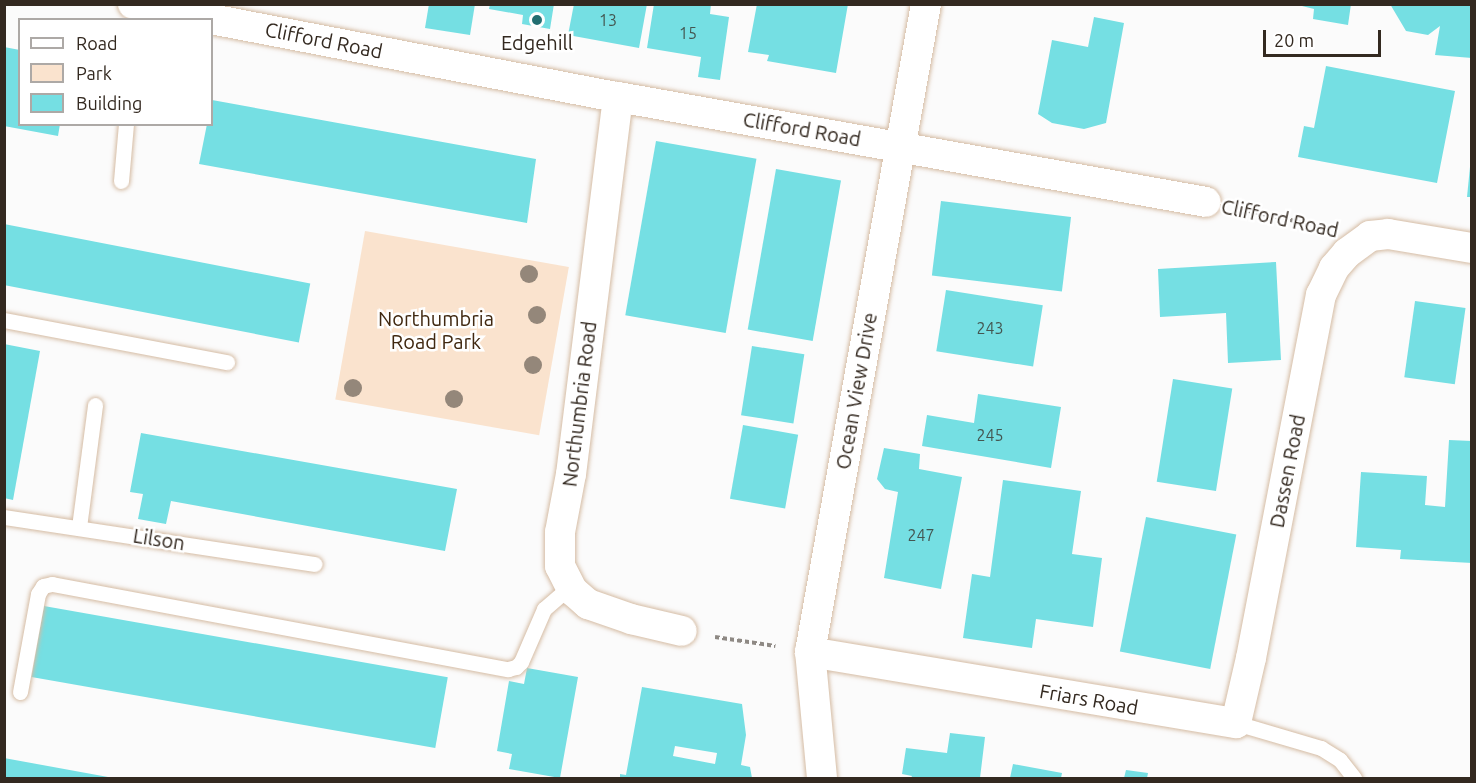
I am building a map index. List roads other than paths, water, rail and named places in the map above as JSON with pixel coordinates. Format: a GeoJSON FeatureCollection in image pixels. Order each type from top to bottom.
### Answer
{"type":"FeatureCollection","features":[{"type":"Feature","properties":{"kind":"street","name":"Ocean View Drive"},"geometry":{"type":"LineString","coordinates":[[822,778],[810,652],[926,4]]}},
{"type":"Feature","properties":{"kind":"street","name":"Clifford Road"},"geometry":{"type":"LineString","coordinates":[[134,5],[179,8],[618,97],[899,145],[1206,202]]}},
{"type":"Feature","properties":{"kind":"street","name":"Northumbria Road"},"geometry":{"type":"LineString","coordinates":[[618,97],[571,474],[560,532],[560,566],[570,586],[588,604],[631,619],[682,631]]}},
{"type":"Feature","properties":{"kind":"street","name":"Dassen Road"},"geometry":{"type":"LineString","coordinates":[[1236,723],[1251,658],[1321,295],[1334,268],[1347,253],[1370,236],[1389,234],[1472,248]]}},
{"type":"Feature","properties":{"kind":"street","name":"Friars Road"},"geometry":{"type":"LineString","coordinates":[[810,652],[1236,723]]}},
{"type":"Feature","properties":{"kind":"lane"},"geometry":{"type":"LineString","coordinates":[[121,182],[126,126]]}},
{"type":"Feature","properties":{"kind":"lane"},"geometry":{"type":"LineString","coordinates":[[4,320],[227,362]]}},
{"type":"Feature","properties":{"kind":"lane"},"geometry":{"type":"LineString","coordinates":[[79,527],[96,405]]}},
{"type":"Feature","properties":{"kind":"lane","name":"Lilson"},"geometry":{"type":"LineString","coordinates":[[4,517],[314,564]]}},
{"type":"Feature","properties":{"kind":"lane"},"geometry":{"type":"LineString","coordinates":[[20,692],[39,594],[43,586],[52,584],[508,669],[516,667],[521,662],[544,609],[570,586]]}},
{"type":"Feature","properties":{"kind":"lane","name":"Friars Road"},"geometry":{"type":"LineString","coordinates":[[1236,723],[1321,748],[1340,760],[1354,778]]}},
{"type":"Feature","properties":{"kind":"place","name":"Edgehill"},"geometry":{"type":"Point","coordinates":[537,20]}},
{"type":"Feature","properties":{"kind":"park label","name":"Northumbria Road Park"},"geometry":{"type":"Point","coordinates":[436,330]}}]}
